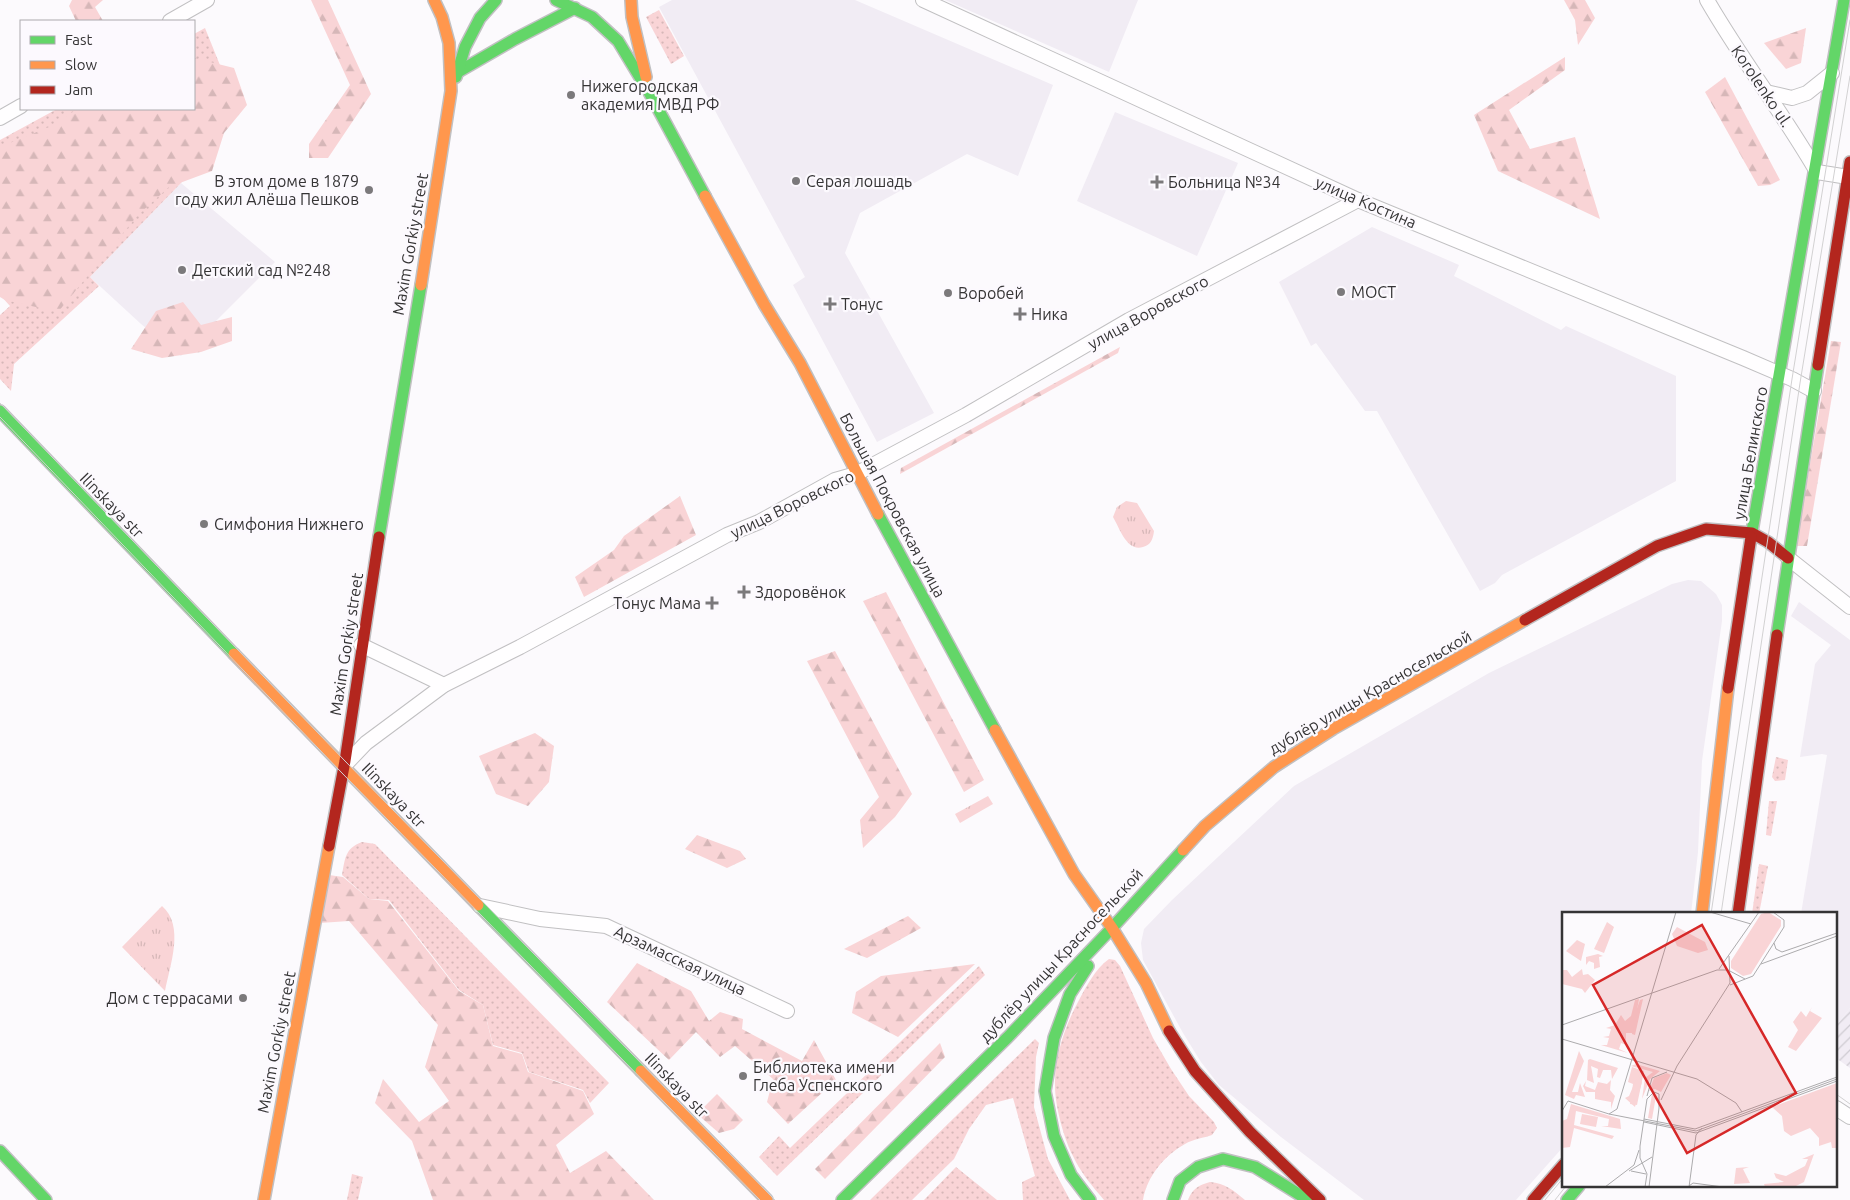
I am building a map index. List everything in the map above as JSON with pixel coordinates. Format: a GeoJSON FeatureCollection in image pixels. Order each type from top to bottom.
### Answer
{"type":"FeatureCollection","features":[{"type":"Feature","properties":{"kind":"main road"},"geometry":{"type":"LineString","coordinates":[[434,0],[442,17],[449,43],[450,91]]}},
{"type":"Feature","properties":{"kind":"main road"},"geometry":{"type":"LineString","coordinates":[[450,91],[465,47],[480,18],[496,0]]}},
{"type":"Feature","properties":{"kind":"main road"},"geometry":{"type":"LineString","coordinates":[[556,0],[592,17],[618,41],[650,94]]}},
{"type":"Feature","properties":{"kind":"main road"},"geometry":{"type":"LineString","coordinates":[[631,0],[632,17],[650,94]]}},
{"type":"Feature","properties":{"kind":"main road","name":"улица Белинского"},"geometry":{"type":"LineString","coordinates":[[1702,912],[1723,721],[1752,533],[1816,172],[1844,0]]}},
{"type":"Feature","properties":{"kind":"main road"},"geometry":{"type":"LineString","coordinates":[[458,72],[574,8]]}},
{"type":"Feature","properties":{"kind":"main road","name":"Maxim Gorkiy street"},"geometry":{"type":"LineString","coordinates":[[264,1200],[344,767],[361,645],[440,168],[450,91]]}},
{"type":"Feature","properties":{"kind":"main road","name":"Большая Покровская улица"},"geometry":{"type":"LineString","coordinates":[[650,94],[764,304],[800,363],[856,474],[1074,874],[1112,928],[1146,983],[1173,1039],[1195,1070],[1250,1132],[1320,1200]]}},
{"type":"Feature","properties":{"kind":"main road"},"geometry":{"type":"LineString","coordinates":[[1738,912],[1788,558],[1850,162]]}},
{"type":"Feature","properties":{"kind":"main road","name":"Ilinskaya str"},"geometry":{"type":"LineString","coordinates":[[0,411],[767,1200]]}},
{"type":"Feature","properties":{"kind":"main road","name":"дублёр улицы Красносельской"},"geometry":{"type":"LineString","coordinates":[[842,1200],[1008,1037],[1112,928],[1205,826],[1274,767],[1326,734],[1658,546],[1706,529],[1752,533],[1768,542],[1788,558]]}},
{"type":"Feature","properties":{"kind":"main road"},"geometry":{"type":"LineString","coordinates":[[1090,1200],[1071,1175],[1054,1136],[1045,1091],[1054,1038],[1070,994],[1112,928]]}},
{"type":"Feature","properties":{"kind":"main road"},"geometry":{"type":"LineString","coordinates":[[0,1151],[46,1200]]}},
{"type":"Feature","properties":{"kind":"main road"},"geometry":{"type":"LineString","coordinates":[[1172,1200],[1180,1182],[1198,1167],[1223,1159],[1255,1167],[1308,1200]]}},
{"type":"Feature","properties":{"kind":"main road"},"geometry":{"type":"LineString","coordinates":[[1533,1200],[1562,1166]]}},
{"type":"Feature","properties":{"kind":"main road"},"geometry":{"type":"LineString","coordinates":[[1567,1200],[1577,1188]]}},
{"type":"Feature","properties":{"kind":"street"},"geometry":{"type":"LineString","coordinates":[[172,20],[207,0]]}},
{"type":"Feature","properties":{"kind":"street","name":"улица Костина"},"geometry":{"type":"LineString","coordinates":[[922,0],[1358,200],[1780,374],[1814,391]]}},
{"type":"Feature","properties":{"kind":"street","name":"Korolenko ul."},"geometry":{"type":"LineString","coordinates":[[1708,0],[1730,39],[1801,144],[1816,172]]}},
{"type":"Feature","properties":{"kind":"street"},"geometry":{"type":"LineString","coordinates":[[1766,92],[1792,98],[1807,93],[1833,73]]}},
{"type":"Feature","properties":{"kind":"street"},"geometry":{"type":"LineString","coordinates":[[0,118],[20,107]]}},
{"type":"Feature","properties":{"kind":"street"},"geometry":{"type":"LineString","coordinates":[[1816,172],[1848,177]]}},
{"type":"Feature","properties":{"kind":"street","name":"улица Воровского"},"geometry":{"type":"LineString","coordinates":[[344,767],[366,743],[444,686],[520,648],[727,535],[759,522],[835,480],[856,474],[966,415],[1130,320],[1358,200]]}},
{"type":"Feature","properties":{"kind":"street"},"geometry":{"type":"LineString","coordinates":[[1788,558],[1850,607]]}},
{"type":"Feature","properties":{"kind":"street"},"geometry":{"type":"LineString","coordinates":[[361,645],[444,686]]}},
{"type":"Feature","properties":{"kind":"street","name":"Арзамасская улица"},"geometry":{"type":"LineString","coordinates":[[480,906],[540,919],[606,926],[787,1011]]}},
{"type":"Feature","properties":{"kind":"street"},"geometry":{"type":"LineString","coordinates":[[1838,1109],[1850,1117]]}},
{"type":"Feature","properties":{"kind":"shaded area"},"geometry":{"type":"Polygon","coordinates":[[[672,0],[855,0],[1053,85],[1018,176],[967,154],[860,213],[845,253],[934,413],[877,442],[793,285],[805,277],[659,7],[672,0]]]}},
{"type":"Feature","properties":{"kind":"shaded area"},"geometry":{"type":"Polygon","coordinates":[[[945,0],[1138,0],[1109,72],[945,0]]]}},
{"type":"Feature","properties":{"kind":"shaded area","name":"Больница №34"},"geometry":{"type":"Polygon","coordinates":[[[1115,112],[1238,163],[1197,256],[1077,201],[1115,112]]]}},
{"type":"Feature","properties":{"kind":"shaded area","name":"Детский сад №248"},"geometry":{"type":"Polygon","coordinates":[[[181,183],[275,262],[181,356],[141,324],[90,277],[181,183]]]}},
{"type":"Feature","properties":{"kind":"shaded area"},"geometry":{"type":"Polygon","coordinates":[[[1372,227],[1459,265],[1454,276],[1561,330],[1566,326],[1676,376],[1676,481],[1502,575],[1495,583],[1480,591],[1377,411],[1365,411],[1316,343],[1311,346],[1279,282],[1372,227]]]}},
{"type":"Feature","properties":{"kind":"shaded area"},"geometry":{"type":"Polygon","coordinates":[[[1688,580],[1701,581],[1716,594],[1722,605],[1722,621],[1702,761],[1698,852],[1691,912],[1562,912],[1562,1148],[1516,1200],[1364,1200],[1281,1137],[1219,1085],[1201,1062],[1183,1033],[1143,960],[1141,943],[1144,929],[1172,900],[1294,786],[1489,673],[1672,584],[1688,580]]]}},
{"type":"Feature","properties":{"kind":"shaded area"},"geometry":{"type":"Polygon","coordinates":[[[1799,602],[1850,640],[1850,1008],[1838,1023],[1838,912],[1801,912],[1827,755],[1800,757],[1815,664],[1831,645],[1791,616],[1799,602]]]}},
{"type":"Feature","properties":{"kind":"shaded area"},"geometry":{"type":"Polygon","coordinates":[[[1850,1008],[1850,1068],[1838,1059],[1838,1023],[1850,1008]]]}},
{"type":"Feature","properties":{"kind":"green space"},"geometry":{"type":"Polygon","coordinates":[[[72,0],[103,0],[95,7],[102,20],[76,20],[69,6],[72,0]]]}},
{"type":"Feature","properties":{"kind":"green space"},"geometry":{"type":"Polygon","coordinates":[[[311,0],[328,0],[371,94],[328,158],[309,158],[309,144],[350,85],[311,0]]]}},
{"type":"Feature","properties":{"kind":"green space"},"geometry":{"type":"Polygon","coordinates":[[[1564,0],[1585,0],[1595,18],[1578,45],[1575,20],[1564,0]]]}},
{"type":"Feature","properties":{"kind":"green space"},"geometry":{"type":"Polygon","coordinates":[[[659,10],[684,56],[671,64],[646,17],[659,10]]]}},
{"type":"Feature","properties":{"kind":"green space"},"geometry":{"type":"Polygon","coordinates":[[[205,28],[228,85],[181,183],[90,277],[99,286],[14,364],[11,391],[0,379],[0,315],[10,306],[0,295],[0,140],[55,110],[195,110],[195,33],[205,28]]]}},
{"type":"Feature","properties":{"kind":"green space"},"geometry":{"type":"Polygon","coordinates":[[[1806,28],[1801,63],[1786,69],[1764,43],[1806,28]]]}},
{"type":"Feature","properties":{"kind":"green space"},"geometry":{"type":"Polygon","coordinates":[[[1565,57],[1565,70],[1509,110],[1530,149],[1575,137],[1600,219],[1498,171],[1474,115],[1565,57]]]}},
{"type":"Feature","properties":{"kind":"green space"},"geometry":{"type":"Polygon","coordinates":[[[195,58],[234,68],[247,105],[224,133],[212,171],[169,187],[138,215],[58,312],[5,300],[0,297],[0,147],[54,125],[76,110],[195,110],[195,58]]]}},
{"type":"Feature","properties":{"kind":"green space"},"geometry":{"type":"Polygon","coordinates":[[[1725,77],[1780,180],[1770,185],[1758,186],[1705,92],[1725,77]]]}},
{"type":"Feature","properties":{"kind":"green space"},"geometry":{"type":"Polygon","coordinates":[[[183,302],[201,325],[232,317],[232,341],[201,352],[162,358],[131,349],[156,311],[183,302]]]}},
{"type":"Feature","properties":{"kind":"green space"},"geometry":{"type":"Polygon","coordinates":[[[1831,341],[1841,342],[1807,546],[1796,546],[1831,341]]]}},
{"type":"Feature","properties":{"kind":"green space"},"geometry":{"type":"Polygon","coordinates":[[[1120,347],[1118,353],[900,474],[901,468],[1120,347]]]}},
{"type":"Feature","properties":{"kind":"green space"},"geometry":{"type":"Polygon","coordinates":[[[680,496],[696,535],[584,597],[575,577],[614,550],[624,536],[680,496]]]}},
{"type":"Feature","properties":{"kind":"green space"},"geometry":{"type":"Polygon","coordinates":[[[1126,501],[1137,503],[1154,531],[1151,541],[1146,546],[1137,548],[1128,543],[1113,517],[1117,507],[1126,501]]]}},
{"type":"Feature","properties":{"kind":"green space"},"geometry":{"type":"Polygon","coordinates":[[[886,592],[984,780],[964,792],[863,601],[886,592]]]}},
{"type":"Feature","properties":{"kind":"green space"},"geometry":{"type":"Polygon","coordinates":[[[835,651],[912,794],[895,817],[863,848],[860,820],[879,797],[807,661],[835,651]]]}},
{"type":"Feature","properties":{"kind":"green space"},"geometry":{"type":"Polygon","coordinates":[[[535,733],[554,746],[549,782],[528,806],[496,794],[479,756],[535,733]]]}},
{"type":"Feature","properties":{"kind":"green space"},"geometry":{"type":"Polygon","coordinates":[[[1776,757],[1788,760],[1785,780],[1775,781],[1772,777],[1776,757]]]}},
{"type":"Feature","properties":{"kind":"green space"},"geometry":{"type":"Polygon","coordinates":[[[988,796],[993,804],[960,823],[955,814],[988,796]]]}},
{"type":"Feature","properties":{"kind":"green space"},"geometry":{"type":"Polygon","coordinates":[[[1769,801],[1777,801],[1771,836],[1766,835],[1769,801]]]}},
{"type":"Feature","properties":{"kind":"green space"},"geometry":{"type":"Polygon","coordinates":[[[697,835],[740,851],[746,859],[727,868],[685,849],[697,835]]]}},
{"type":"Feature","properties":{"kind":"green space"},"geometry":{"type":"Polygon","coordinates":[[[362,842],[375,844],[609,1083],[590,1103],[583,1090],[529,1072],[522,1053],[493,1045],[483,1005],[459,990],[389,900],[369,899],[342,875],[345,859],[349,851],[356,844],[362,842]]]}},
{"type":"Feature","properties":{"kind":"green space"},"geometry":{"type":"Polygon","coordinates":[[[1759,864],[1768,866],[1759,912],[1752,912],[1759,864]]]}},
{"type":"Feature","properties":{"kind":"green space"},"geometry":{"type":"Polygon","coordinates":[[[329,875],[343,877],[369,899],[388,901],[459,991],[483,1005],[493,1046],[522,1054],[528,1072],[583,1091],[594,1114],[556,1145],[570,1173],[606,1151],[654,1200],[433,1200],[412,1141],[375,1103],[383,1079],[419,1122],[449,1101],[425,1067],[438,1025],[349,921],[320,923],[329,875]]]}},
{"type":"Feature","properties":{"kind":"green space"},"geometry":{"type":"Polygon","coordinates":[[[162,906],[169,914],[173,924],[174,935],[174,946],[165,991],[122,947],[162,906]]]}},
{"type":"Feature","properties":{"kind":"green space"},"geometry":{"type":"Polygon","coordinates":[[[908,916],[921,928],[867,958],[844,949],[908,916]]]}},
{"type":"Feature","properties":{"kind":"green space"},"geometry":{"type":"Polygon","coordinates":[[[1109,959],[1115,960],[1120,966],[1153,1038],[1171,1069],[1189,1096],[1214,1122],[1217,1128],[1212,1135],[1188,1142],[1164,1160],[1148,1183],[1143,1200],[1104,1200],[1076,1162],[1063,1132],[1058,1112],[1055,1075],[1058,1053],[1065,1032],[1073,1011],[1088,984],[1099,968],[1109,959]]]}},
{"type":"Feature","properties":{"kind":"green space"},"geometry":{"type":"Polygon","coordinates":[[[637,963],[691,991],[709,1021],[720,1012],[743,1019],[742,1029],[802,1061],[814,1040],[836,1080],[788,1124],[767,1102],[773,1079],[735,1046],[720,1057],[696,1032],[669,1060],[607,1002],[637,963]]]}},
{"type":"Feature","properties":{"kind":"green space"},"geometry":{"type":"Polygon","coordinates":[[[975,964],[898,1037],[852,1013],[856,992],[881,976],[975,964]]]}},
{"type":"Feature","properties":{"kind":"green space"},"geometry":{"type":"Polygon","coordinates":[[[979,966],[985,975],[777,1176],[759,1157],[779,1136],[790,1148],[979,966]]]}},
{"type":"Feature","properties":{"kind":"green space"},"geometry":{"type":"Polygon","coordinates":[[[1035,1039],[1039,1043],[1036,1057],[1034,1107],[1048,1159],[1070,1200],[1023,1200],[1022,1182],[1035,1176],[1013,1098],[986,1105],[969,1129],[954,1159],[912,1200],[870,1200],[1035,1039]]]}},
{"type":"Feature","properties":{"kind":"green space"},"geometry":{"type":"Polygon","coordinates":[[[940,1043],[945,1057],[825,1179],[815,1169],[940,1043]]]}},
{"type":"Feature","properties":{"kind":"green space"},"geometry":{"type":"Polygon","coordinates":[[[717,1094],[743,1120],[734,1129],[719,1133],[697,1114],[717,1094]]]}},
{"type":"Feature","properties":{"kind":"green space"},"geometry":{"type":"Polygon","coordinates":[[[956,1167],[997,1200],[924,1200],[956,1167]]]}},
{"type":"Feature","properties":{"kind":"green space"},"geometry":{"type":"Polygon","coordinates":[[[352,1174],[363,1177],[358,1200],[347,1200],[352,1174]]]}},
{"type":"Feature","properties":{"kind":"green space"},"geometry":{"type":"Polygon","coordinates":[[[1210,1182],[1225,1186],[1245,1200],[1188,1200],[1196,1188],[1210,1182]]]}},
{"type":"Feature","properties":{"kind":"tram line"},"geometry":{"type":"LineString","coordinates":[[1711,912],[1792,379],[1850,20]]}},
{"type":"Feature","properties":{"kind":"tram line"},"geometry":{"type":"LineString","coordinates":[[1721,912],[1800,383],[1850,76]]}},
{"type":"Feature","properties":{"kind":"tram line"},"geometry":{"type":"LineString","coordinates":[[0,403],[345,761],[775,1200]]}},
{"type":"Feature","properties":{"kind":"tram line"},"geometry":{"type":"LineString","coordinates":[[0,417],[342,773],[760,1200]]}},
{"type":"Feature","properties":{"kind":"tram line"},"geometry":{"type":"LineString","coordinates":[[1838,1095],[1850,1104]]}},
{"type":"Feature","properties":{"kind":"tram line"},"geometry":{"type":"LineString","coordinates":[[1545,1200],[1562,1179]]}},
{"type":"Feature","properties":{"kind":"tram line"},"geometry":{"type":"LineString","coordinates":[[1555,1200],[1564,1188]]}},
{"type":"Feature","properties":{"kind":"traffic: fast"},"geometry":{"type":"LineString","coordinates":[[456,77],[465,47],[480,18],[496,0]]}},
{"type":"Feature","properties":{"kind":"traffic: fast"},"geometry":{"type":"LineString","coordinates":[[556,0],[592,17],[618,41],[650,94],[705,196]]}},
{"type":"Feature","properties":{"kind":"traffic: fast"},"geometry":{"type":"LineString","coordinates":[[1751,537],[1844,0]]}},
{"type":"Feature","properties":{"kind":"traffic: fast"},"geometry":{"type":"LineString","coordinates":[[458,72],[515,39],[575,8]]}},
{"type":"Feature","properties":{"kind":"traffic: fast"},"geometry":{"type":"LineString","coordinates":[[379,537],[421,285]]}},
{"type":"Feature","properties":{"kind":"traffic: fast"},"geometry":{"type":"LineString","coordinates":[[1777,635],[1818,365]]}},
{"type":"Feature","properties":{"kind":"traffic: fast"},"geometry":{"type":"LineString","coordinates":[[0,411],[234,654]]}},
{"type":"Feature","properties":{"kind":"traffic: fast"},"geometry":{"type":"LineString","coordinates":[[878,514],[995,730]]}},
{"type":"Feature","properties":{"kind":"traffic: fast"},"geometry":{"type":"LineString","coordinates":[[842,1200],[1008,1037],[1183,850]]}},
{"type":"Feature","properties":{"kind":"traffic: fast"},"geometry":{"type":"LineString","coordinates":[[478,905],[641,1071]]}},
{"type":"Feature","properties":{"kind":"traffic: fast"},"geometry":{"type":"LineString","coordinates":[[1088,966],[1070,994],[1054,1038],[1045,1091],[1054,1136],[1071,1175],[1090,1200]]}},
{"type":"Feature","properties":{"kind":"traffic: fast"},"geometry":{"type":"LineString","coordinates":[[0,1151],[46,1200]]}},
{"type":"Feature","properties":{"kind":"traffic: fast"},"geometry":{"type":"LineString","coordinates":[[1173,1200],[1180,1181],[1198,1167],[1223,1159],[1255,1167],[1308,1200]]}},
{"type":"Feature","properties":{"kind":"traffic: fast"},"geometry":{"type":"LineString","coordinates":[[1567,1200],[1577,1188]]}},
{"type":"Feature","properties":{"kind":"traffic: slow"},"geometry":{"type":"LineString","coordinates":[[421,285],[451,91],[449,43],[442,17],[434,0]]}},
{"type":"Feature","properties":{"kind":"traffic: slow"},"geometry":{"type":"LineString","coordinates":[[631,0],[632,17],[646,77]]}},
{"type":"Feature","properties":{"kind":"traffic: slow"},"geometry":{"type":"LineString","coordinates":[[705,196],[764,304],[800,363],[878,514]]}},
{"type":"Feature","properties":{"kind":"traffic: slow"},"geometry":{"type":"LineString","coordinates":[[1183,850],[1205,826],[1274,767],[1333,729],[1525,620]]}},
{"type":"Feature","properties":{"kind":"traffic: slow"},"geometry":{"type":"LineString","coordinates":[[234,654],[478,905]]}},
{"type":"Feature","properties":{"kind":"traffic: slow"},"geometry":{"type":"LineString","coordinates":[[1702,912],[1728,688]]}},
{"type":"Feature","properties":{"kind":"traffic: slow"},"geometry":{"type":"LineString","coordinates":[[995,730],[1074,874],[1112,928],[1146,983],[1169,1031]]}},
{"type":"Feature","properties":{"kind":"traffic: slow"},"geometry":{"type":"LineString","coordinates":[[264,1200],[329,846]]}},
{"type":"Feature","properties":{"kind":"traffic: slow"},"geometry":{"type":"LineString","coordinates":[[641,1071],[767,1200]]}},
{"type":"Feature","properties":{"kind":"traffic: jam"},"geometry":{"type":"LineString","coordinates":[[1818,365],[1850,162]]}},
{"type":"Feature","properties":{"kind":"traffic: jam"},"geometry":{"type":"LineString","coordinates":[[1525,620],[1657,546],[1706,529],[1752,533],[1768,542],[1788,558]]}},
{"type":"Feature","properties":{"kind":"traffic: jam"},"geometry":{"type":"LineString","coordinates":[[329,846],[345,761],[379,537]]}},
{"type":"Feature","properties":{"kind":"traffic: jam"},"geometry":{"type":"LineString","coordinates":[[1728,688],[1751,537]]}},
{"type":"Feature","properties":{"kind":"traffic: jam"},"geometry":{"type":"LineString","coordinates":[[1738,912],[1777,635]]}},
{"type":"Feature","properties":{"kind":"traffic: jam"},"geometry":{"type":"LineString","coordinates":[[1169,1031],[1195,1071],[1250,1132],[1320,1200]]}},
{"type":"Feature","properties":{"kind":"traffic: jam"},"geometry":{"type":"LineString","coordinates":[[1533,1200],[1562,1166]]}},
{"type":"Feature","properties":{"kind":"place","name":"Нижегородская академия МВД РФ"},"geometry":{"type":"Point","coordinates":[571,95]}},
{"type":"Feature","properties":{"kind":"place","name":"Серая лошадь"},"geometry":{"type":"Point","coordinates":[796,181]}},
{"type":"Feature","properties":{"kind":"place","name":"Больница №34"},"geometry":{"type":"Point","coordinates":[1157,182]}},
{"type":"Feature","properties":{"kind":"place","name":"В этом доме в 1879 году жил Алёша Пешков"},"geometry":{"type":"Point","coordinates":[369,190]}},
{"type":"Feature","properties":{"kind":"place","name":"Детский сад №248"},"geometry":{"type":"Point","coordinates":[182,270]}},
{"type":"Feature","properties":{"kind":"place","name":"МОСТ"},"geometry":{"type":"Point","coordinates":[1341,292]}},
{"type":"Feature","properties":{"kind":"place","name":"Воробей"},"geometry":{"type":"Point","coordinates":[948,293]}},
{"type":"Feature","properties":{"kind":"place","name":"Тонус"},"geometry":{"type":"Point","coordinates":[830,304]}},
{"type":"Feature","properties":{"kind":"place","name":"Ника"},"geometry":{"type":"Point","coordinates":[1020,314]}},
{"type":"Feature","properties":{"kind":"place","name":"Симфония Нижнего"},"geometry":{"type":"Point","coordinates":[204,524]}},
{"type":"Feature","properties":{"kind":"place","name":"Здоровёнок"},"geometry":{"type":"Point","coordinates":[744,592]}},
{"type":"Feature","properties":{"kind":"place","name":"Тонус Мама"},"geometry":{"type":"Point","coordinates":[712,603]}},
{"type":"Feature","properties":{"kind":"place","name":"Дом с террасами"},"geometry":{"type":"Point","coordinates":[243,998]}},
{"type":"Feature","properties":{"kind":"place","name":"Библиотека имени Глеба Успенского"},"geometry":{"type":"Point","coordinates":[743,1076]}}]}
